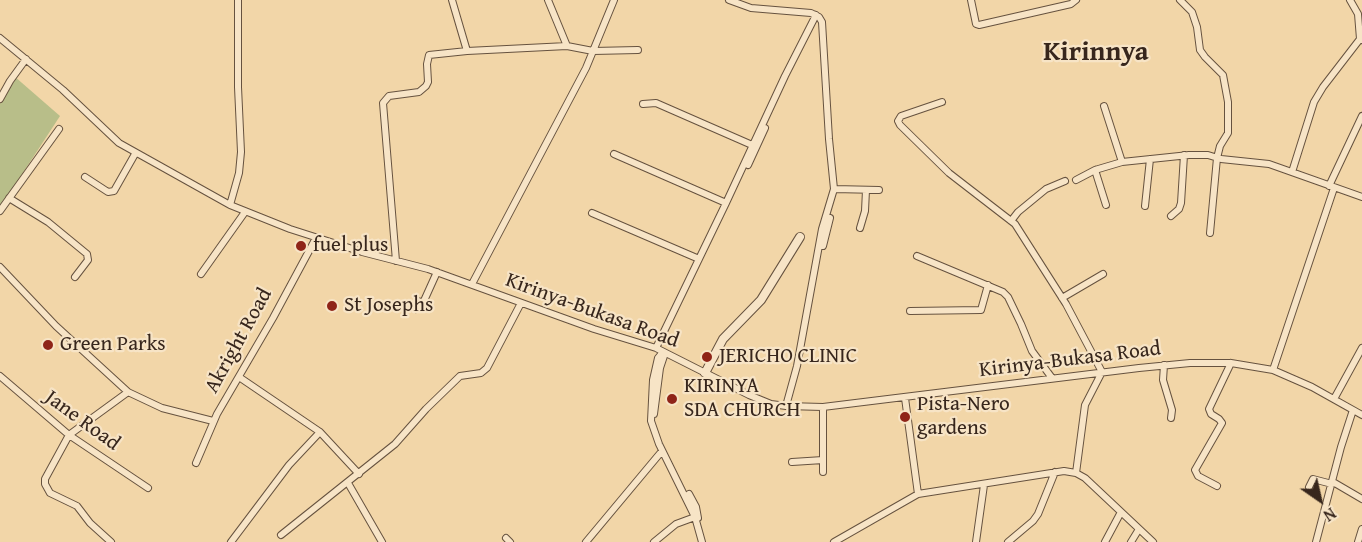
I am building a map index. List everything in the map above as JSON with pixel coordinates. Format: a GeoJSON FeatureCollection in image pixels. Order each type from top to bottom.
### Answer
{"type":"FeatureCollection","features":[{"type":"Feature","properties":{"kind":"street"},"geometry":{"type":"LineString","coordinates":[[230,205],[239,173],[241,152],[238,0]]}},
{"type":"Feature","properties":{"kind":"street"},"geometry":{"type":"LineString","coordinates":[[452,0],[467,51]]}},
{"type":"Feature","properties":{"kind":"street"},"geometry":{"type":"LineString","coordinates":[[548,0],[567,46]]}},
{"type":"Feature","properties":{"kind":"street"},"geometry":{"type":"LineString","coordinates":[[472,284],[528,181],[593,51],[614,0]]}},
{"type":"Feature","properties":{"kind":"street"},"geometry":{"type":"LineString","coordinates":[[729,0],[751,8],[816,15],[822,22],[828,139],[836,192],[822,229],[789,407]]}},
{"type":"Feature","properties":{"kind":"street"},"geometry":{"type":"LineString","coordinates":[[970,0],[976,24],[979,25],[1071,4],[1076,0]]}},
{"type":"Feature","properties":{"kind":"street"},"geometry":{"type":"LineString","coordinates":[[1180,0],[1192,12],[1197,27],[1200,50],[1224,76],[1228,102],[1228,133],[1220,146],[1217,158],[1210,233]]}},
{"type":"Feature","properties":{"kind":"street"},"geometry":{"type":"LineString","coordinates":[[1292,172],[1314,102],[1361,39],[1358,14],[1350,0]]}},
{"type":"Feature","properties":{"kind":"street"},"geometry":{"type":"LineString","coordinates":[[703,542],[695,517],[654,432],[651,403],[658,358],[699,259],[816,15]]}},
{"type":"Feature","properties":{"kind":"street","name":"Kirinya-Bukasa Road"},"geometry":{"type":"LineString","coordinates":[[0,38],[63,90],[112,138],[135,154],[230,205],[316,238],[437,272],[660,350],[758,399],[789,407],[823,407],[1164,365],[1231,363],[1273,370],[1362,415]]}},
{"type":"Feature","properties":{"kind":"street"},"geometry":{"type":"LineString","coordinates":[[396,261],[383,103],[389,96],[419,92],[426,86],[428,58],[431,54],[567,46],[593,51],[638,50]]}},
{"type":"Feature","properties":{"kind":"street"},"geometry":{"type":"LineString","coordinates":[[0,99],[26,59]]}},
{"type":"Feature","properties":{"kind":"street"},"geometry":{"type":"LineString","coordinates":[[942,102],[901,116],[898,119],[899,123],[949,173],[1011,221],[1018,229],[1062,298],[1102,372],[1085,405],[1076,472]]}},
{"type":"Feature","properties":{"kind":"street"},"geometry":{"type":"LineString","coordinates":[[643,104],[656,103],[752,145]]}},
{"type":"Feature","properties":{"kind":"street"},"geometry":{"type":"LineString","coordinates":[[1104,106],[1122,162]]}},
{"type":"Feature","properties":{"kind":"street"},"geometry":{"type":"LineString","coordinates":[[1273,370],[1332,187],[1362,116]]}},
{"type":"Feature","properties":{"kind":"street"},"geometry":{"type":"LineString","coordinates":[[703,542],[696,507],[663,447],[657,431],[654,416],[660,350],[765,128]]}},
{"type":"Feature","properties":{"kind":"street"},"geometry":{"type":"LineString","coordinates":[[0,211],[58,129]]}},
{"type":"Feature","properties":{"kind":"street"},"geometry":{"type":"LineString","coordinates":[[85,177],[108,192],[114,192],[135,154]]}},
{"type":"Feature","properties":{"kind":"street"},"geometry":{"type":"LineString","coordinates":[[614,154],[726,203]]}},
{"type":"Feature","properties":{"kind":"street"},"geometry":{"type":"LineString","coordinates":[[1171,216],[1179,209],[1181,203],[1184,155]]}},
{"type":"Feature","properties":{"kind":"street"},"geometry":{"type":"LineString","coordinates":[[1076,180],[1095,170],[1122,162],[1184,155],[1208,155],[1269,165],[1362,197]]}},
{"type":"Feature","properties":{"kind":"street"},"geometry":{"type":"LineString","coordinates":[[1145,206],[1150,159]]}},
{"type":"Feature","properties":{"kind":"street"},"geometry":{"type":"LineString","coordinates":[[1095,170],[1106,205]]}},
{"type":"Feature","properties":{"kind":"street"},"geometry":{"type":"LineString","coordinates":[[1011,221],[1018,212],[1046,189],[1065,181]]}},
{"type":"Feature","properties":{"kind":"street"},"geometry":{"type":"LineString","coordinates":[[860,228],[865,211],[866,190]]}},
{"type":"Feature","properties":{"kind":"street"},"geometry":{"type":"LineString","coordinates":[[836,192],[879,190]]}},
{"type":"Feature","properties":{"kind":"street"},"geometry":{"type":"LineString","coordinates":[[9,198],[48,222],[87,254],[88,260],[75,277]]}},
{"type":"Feature","properties":{"kind":"street"},"geometry":{"type":"LineString","coordinates":[[201,274],[245,212]]}},
{"type":"Feature","properties":{"kind":"street"},"geometry":{"type":"LineString","coordinates":[[592,213],[699,259]]}},
{"type":"Feature","properties":{"kind":"street"},"geometry":{"type":"LineString","coordinates":[[705,373],[723,339],[761,300],[800,237]]}},
{"type":"Feature","properties":{"kind":"street","name":"Akright Road"},"geometry":{"type":"LineString","coordinates":[[196,463],[213,421],[316,238]]}},
{"type":"Feature","properties":{"kind":"street"},"geometry":{"type":"LineString","coordinates":[[916,256],[1003,292],[1008,297],[1032,351],[1052,378]]}},
{"type":"Feature","properties":{"kind":"street"},"geometry":{"type":"LineString","coordinates":[[0,267],[56,326],[128,392],[162,408],[213,421]]}},
{"type":"Feature","properties":{"kind":"street"},"geometry":{"type":"LineString","coordinates":[[415,309],[418,301],[423,303],[437,272]]}},
{"type":"Feature","properties":{"kind":"street"},"geometry":{"type":"LineString","coordinates":[[1062,298],[1103,274]]}},
{"type":"Feature","properties":{"kind":"street"},"geometry":{"type":"LineString","coordinates":[[910,311],[981,310],[988,285]]}},
{"type":"Feature","properties":{"kind":"street"},"geometry":{"type":"LineString","coordinates":[[281,535],[395,444],[460,376],[481,373],[487,368],[521,303]]}},
{"type":"Feature","properties":{"kind":"street"},"geometry":{"type":"LineString","coordinates":[[1334,399],[1362,348]]}},
{"type":"Feature","properties":{"kind":"street"},"geometry":{"type":"LineString","coordinates":[[1217,486],[1198,476],[1195,470],[1221,426],[1220,420],[1209,409],[1231,363]]}},
{"type":"Feature","properties":{"kind":"street"},"geometry":{"type":"LineString","coordinates":[[1164,365],[1164,387],[1172,410],[1172,418]]}},
{"type":"Feature","properties":{"kind":"street","name":"Jane Road"},"geometry":{"type":"LineString","coordinates":[[0,376],[69,435],[148,488]]}},
{"type":"Feature","properties":{"kind":"street"},"geometry":{"type":"LineString","coordinates":[[239,377],[320,432],[359,474]]}},
{"type":"Feature","properties":{"kind":"street"},"geometry":{"type":"LineString","coordinates":[[111,542],[90,523],[77,506],[50,493],[45,479],[69,435],[128,392]]}},
{"type":"Feature","properties":{"kind":"street"},"geometry":{"type":"LineString","coordinates":[[904,398],[918,494]]}},
{"type":"Feature","properties":{"kind":"street"},"geometry":{"type":"LineString","coordinates":[[823,407],[823,471]]}},
{"type":"Feature","properties":{"kind":"street"},"geometry":{"type":"LineString","coordinates":[[1316,542],[1353,410]]}},
{"type":"Feature","properties":{"kind":"street"},"geometry":{"type":"LineString","coordinates":[[231,542],[289,465],[320,432]]}},
{"type":"Feature","properties":{"kind":"street"},"geometry":{"type":"LineString","coordinates":[[586,542],[662,451]]}},
{"type":"Feature","properties":{"kind":"street"},"geometry":{"type":"LineString","coordinates":[[792,462],[823,460]]}},
{"type":"Feature","properties":{"kind":"street"},"geometry":{"type":"LineString","coordinates":[[1008,542],[1038,514],[1055,472]]}},
{"type":"Feature","properties":{"kind":"street"},"geometry":{"type":"LineString","coordinates":[[834,542],[918,494],[1055,472],[1076,472],[1085,478],[1152,542]]}},
{"type":"Feature","properties":{"kind":"street"},"geometry":{"type":"LineString","coordinates":[[1309,487],[1315,479],[1333,483],[1362,499]]}},
{"type":"Feature","properties":{"kind":"street"},"geometry":{"type":"LineString","coordinates":[[348,483],[382,542]]}},
{"type":"Feature","properties":{"kind":"street"},"geometry":{"type":"LineString","coordinates":[[976,542],[984,484]]}},
{"type":"Feature","properties":{"kind":"street"},"geometry":{"type":"LineString","coordinates":[[1105,542],[1121,513]]}},
{"type":"Feature","properties":{"kind":"street"},"geometry":{"type":"LineString","coordinates":[[654,542],[676,524],[695,517]]}},
{"type":"Feature","properties":{"kind":"street"},"geometry":{"type":"LineString","coordinates":[[1131,542],[1138,529]]}},
{"type":"Feature","properties":{"kind":"street"},"geometry":{"type":"LineString","coordinates":[[1360,540],[1362,529]]}},
{"type":"Feature","properties":{"kind":"green space"},"geometry":{"type":"Polygon","coordinates":[[[14,76],[60,116],[0,208],[0,99],[14,76]]]}},
{"type":"Feature","properties":{"kind":"place","name":"fuel plus"},"geometry":{"type":"Point","coordinates":[301,246]}},
{"type":"Feature","properties":{"kind":"place","name":"St Josephs"},"geometry":{"type":"Point","coordinates":[332,306]}},
{"type":"Feature","properties":{"kind":"place","name":"Green Parks"},"geometry":{"type":"Point","coordinates":[48,345]}},
{"type":"Feature","properties":{"kind":"place","name":"JERICHO CLINIC"},"geometry":{"type":"Point","coordinates":[707,357]}},
{"type":"Feature","properties":{"kind":"place","name":"KIRINYA SDA CHURCH"},"geometry":{"type":"Point","coordinates":[672,399]}},
{"type":"Feature","properties":{"kind":"place","name":"Pista-Nero gardens"},"geometry":{"type":"Point","coordinates":[905,417]}},
{"type":"Feature","properties":{"kind":"district","name":"Kirinnya"},"geometry":{"type":"Point","coordinates":[1096,53]}}]}
